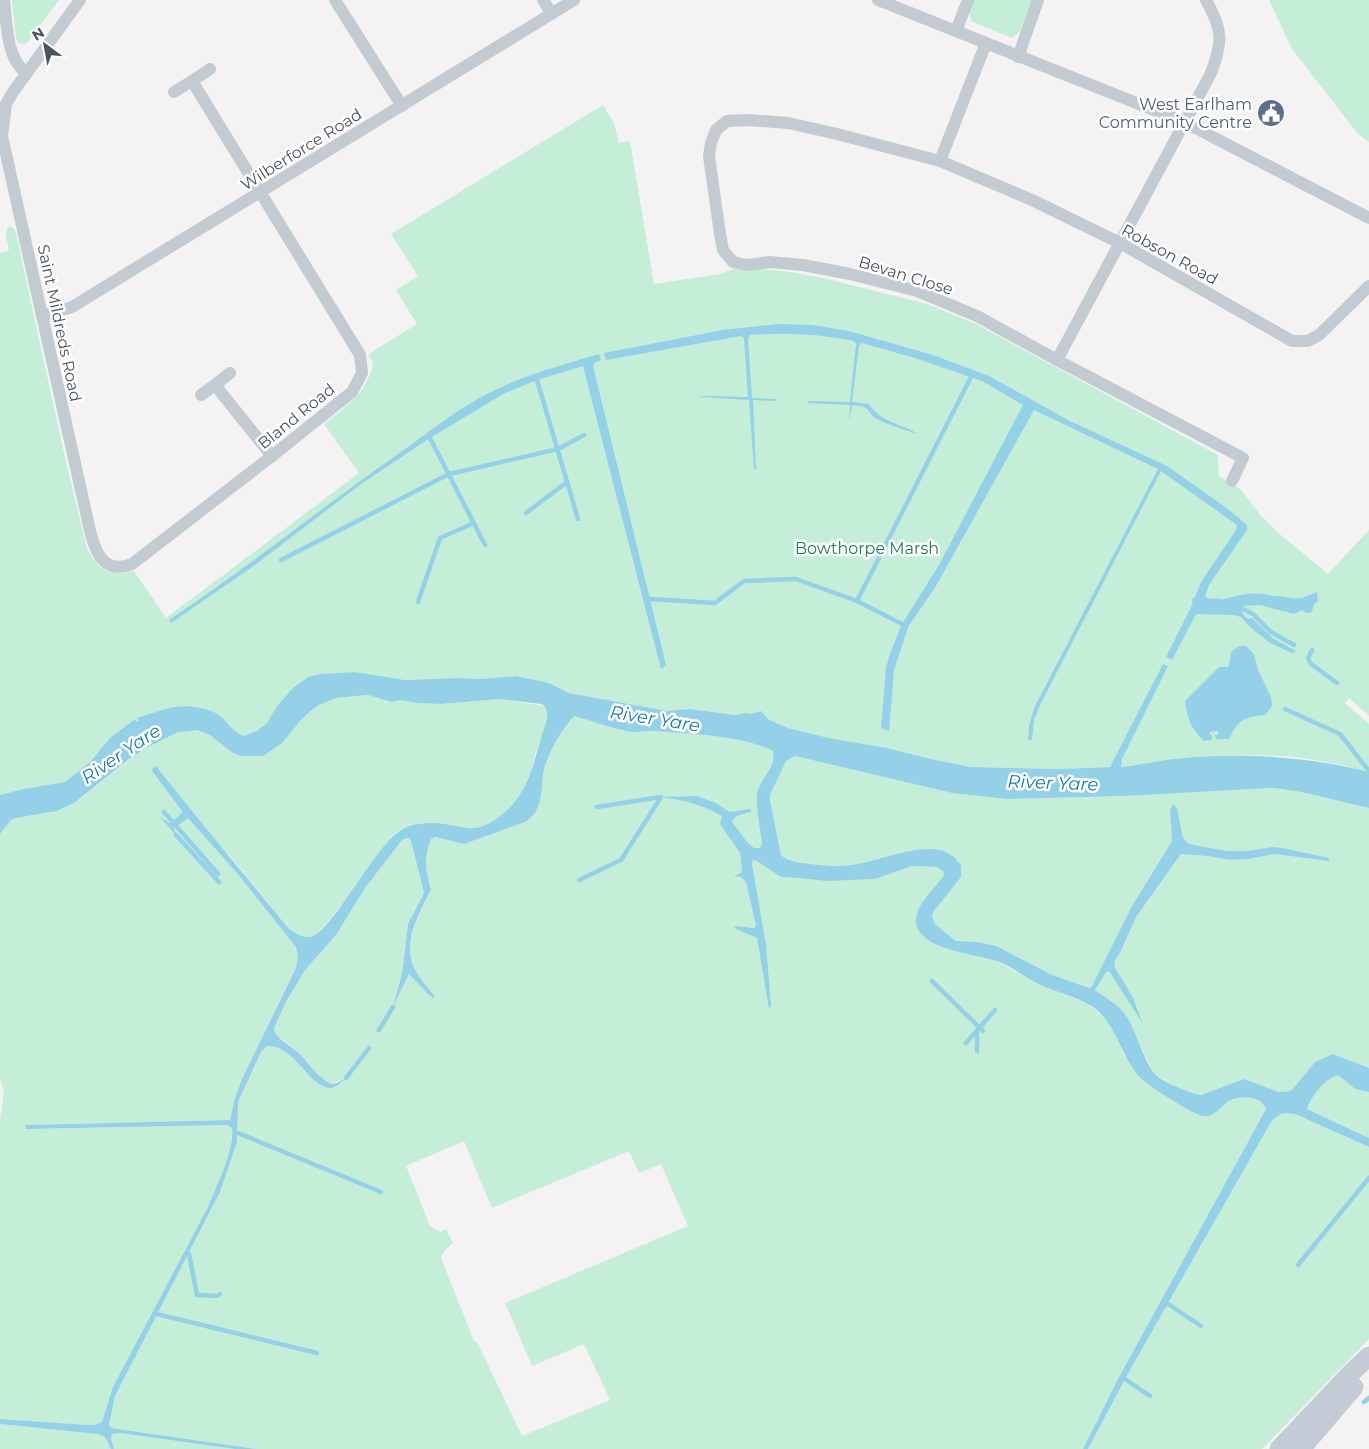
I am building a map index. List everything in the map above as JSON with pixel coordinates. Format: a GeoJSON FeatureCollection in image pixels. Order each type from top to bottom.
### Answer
{"type":"FeatureCollection","features":[{"type":"Feature","properties":{"kind":"main road"},"geometry":{"type":"LineString","coordinates":[[1280,1449],[1369,1356]]}},
{"type":"Feature","properties":{"kind":"main road"},"geometry":{"type":"LineString","coordinates":[[1301,1449],[1369,1372]]}},
{"type":"Feature","properties":{"kind":"street"},"geometry":{"type":"LineString","coordinates":[[4,0],[14,60],[20,69],[27,73]]}},
{"type":"Feature","properties":{"kind":"street","name":"Saint Mildreds Road"},"geometry":{"type":"LineString","coordinates":[[80,0],[12,92],[6,104],[2,136],[96,552],[104,562],[115,567],[124,567]]}},
{"type":"Feature","properties":{"kind":"street"},"geometry":{"type":"LineString","coordinates":[[335,0],[402,106]]}},
{"type":"Feature","properties":{"kind":"street"},"geometry":{"type":"LineString","coordinates":[[543,0],[552,14]]}},
{"type":"Feature","properties":{"kind":"street","name":"Wilberforce Road"},"geometry":{"type":"LineString","coordinates":[[42,316],[72,307],[574,0]]}},
{"type":"Feature","properties":{"kind":"street"},"geometry":{"type":"LineString","coordinates":[[878,0],[1184,122],[1369,218]]}},
{"type":"Feature","properties":{"kind":"street"},"geometry":{"type":"LineString","coordinates":[[956,31],[968,0]]}},
{"type":"Feature","properties":{"kind":"street"},"geometry":{"type":"LineString","coordinates":[[1018,57],[1038,0]]}},
{"type":"Feature","properties":{"kind":"street"},"geometry":{"type":"LineString","coordinates":[[1057,360],[1210,73],[1218,54],[1220,34],[1218,25],[1206,0]]}},
{"type":"Feature","properties":{"kind":"street"},"geometry":{"type":"LineString","coordinates":[[940,161],[986,43]]}},
{"type":"Feature","properties":{"kind":"street"},"geometry":{"type":"LineString","coordinates":[[174,92],[210,69]]}},
{"type":"Feature","properties":{"kind":"street","name":"Bland Road"},"geometry":{"type":"LineString","coordinates":[[124,567],[132,564],[352,392],[362,374],[360,355],[192,81]]}},
{"type":"Feature","properties":{"kind":"street","name":"Robson Road"},"geometry":{"type":"LineString","coordinates":[[734,262],[723,250],[710,156],[710,142],[716,130],[727,122],[747,120],[788,124],[837,134],[940,161],[1032,200],[1120,243],[1292,341],[1308,341],[1319,335],[1369,286]]}},
{"type":"Feature","properties":{"kind":"street","name":"Bevan Close"},"geometry":{"type":"LineString","coordinates":[[734,262],[747,264],[770,262],[803,264],[850,274],[917,291],[977,316],[1244,458],[1232,481]]}},
{"type":"Feature","properties":{"kind":"street"},"geometry":{"type":"LineString","coordinates":[[201,395],[230,373]]}},
{"type":"Feature","properties":{"kind":"street"},"geometry":{"type":"LineString","coordinates":[[215,385],[272,456]]}},
{"type":"Feature","properties":{"kind":"green space"},"geometry":{"type":"Polygon","coordinates":[[[12,0],[59,0],[26,44],[19,44],[16,38],[12,0]]]}},
{"type":"Feature","properties":{"kind":"green space"},"geometry":{"type":"Polygon","coordinates":[[[973,0],[1032,0],[1023,26],[1012,38],[971,21],[969,10],[973,0]]]}},
{"type":"Feature","properties":{"kind":"green space"},"geometry":{"type":"Polygon","coordinates":[[[1269,0],[1369,0],[1369,142],[1358,134],[1292,49],[1269,0]]]}},
{"type":"Feature","properties":{"kind":"green space","name":"Bowthorpe Marsh"},"geometry":{"type":"Polygon","coordinates":[[[603,105],[614,123],[619,143],[630,141],[654,284],[720,274],[734,269],[752,268],[823,278],[927,304],[976,324],[1218,455],[1219,476],[1241,490],[1261,516],[1328,574],[1369,530],[1369,716],[1349,698],[1345,703],[1369,724],[1369,772],[1310,759],[1257,755],[1188,759],[1121,767],[1121,759],[1115,760],[1111,767],[1060,769],[971,767],[887,748],[829,738],[788,728],[745,713],[735,715],[690,709],[667,711],[569,693],[549,683],[516,676],[480,679],[405,680],[355,672],[320,674],[308,677],[293,688],[277,706],[267,723],[257,731],[242,736],[236,733],[219,715],[137,722],[135,719],[110,738],[90,762],[65,782],[0,795],[0,253],[9,250],[6,230],[10,226],[15,229],[87,549],[96,563],[106,571],[117,573],[134,571],[166,618],[359,473],[324,424],[354,398],[366,383],[373,364],[369,354],[417,324],[396,290],[418,276],[391,234],[603,105]]]}},
{"type":"Feature","properties":{"kind":"green space"},"geometry":{"type":"Polygon","coordinates":[[[369,695],[392,702],[400,700],[441,704],[500,699],[545,706],[547,716],[544,729],[530,773],[518,798],[505,812],[483,826],[468,828],[436,824],[400,830],[389,840],[357,885],[325,925],[310,937],[304,937],[289,929],[231,857],[214,840],[156,766],[152,771],[182,811],[170,823],[162,819],[175,833],[174,828],[188,817],[237,873],[297,947],[296,968],[242,1079],[230,1120],[25,1125],[26,1129],[228,1125],[232,1128],[232,1137],[228,1157],[208,1207],[114,1387],[102,1422],[88,1425],[0,1419],[0,1121],[4,1092],[0,1078],[0,834],[11,820],[47,813],[75,802],[134,757],[168,736],[184,730],[198,730],[212,736],[233,753],[300,721],[319,705],[336,698],[369,695]]]}},
{"type":"Feature","properties":{"kind":"green space"},"geometry":{"type":"Polygon","coordinates":[[[574,716],[629,732],[649,731],[731,738],[746,741],[773,751],[772,763],[760,784],[757,795],[762,843],[760,848],[754,848],[748,843],[732,822],[737,816],[750,812],[730,812],[716,803],[666,797],[685,800],[710,809],[722,816],[721,825],[740,853],[742,872],[735,875],[741,877],[746,882],[756,926],[754,928],[736,926],[757,938],[769,1008],[753,860],[757,860],[781,877],[875,879],[912,866],[937,867],[944,871],[944,876],[924,898],[918,929],[1003,964],[1037,984],[1086,1003],[1105,1018],[1113,1028],[1125,1057],[1176,1102],[1198,1114],[1204,1116],[1211,1115],[1230,1101],[1240,1097],[1254,1098],[1264,1105],[1266,1109],[1118,1379],[1083,1449],[256,1449],[111,1428],[111,1408],[115,1396],[220,1192],[238,1133],[238,1102],[261,1052],[267,1046],[285,1051],[314,1078],[330,1088],[343,1079],[330,1084],[317,1074],[300,1054],[275,1033],[274,1028],[286,1002],[305,970],[336,935],[365,888],[403,839],[409,838],[424,893],[408,924],[402,974],[395,1003],[409,974],[429,995],[435,997],[414,968],[410,948],[417,918],[431,890],[426,865],[431,839],[436,837],[464,844],[525,822],[532,816],[540,803],[544,771],[548,757],[558,738],[574,716]],[[464,1141],[406,1166],[430,1226],[440,1232],[446,1229],[453,1243],[445,1250],[441,1258],[474,1341],[478,1344],[522,1436],[610,1400],[584,1344],[532,1366],[505,1303],[688,1226],[661,1164],[639,1173],[629,1151],[492,1208],[464,1141]]]}},
{"type":"Feature","properties":{"kind":"green space"},"geometry":{"type":"Polygon","coordinates":[[[795,756],[952,793],[1007,799],[1125,796],[1274,788],[1301,792],[1369,808],[1369,1068],[1333,1054],[1315,1062],[1291,1091],[1279,1092],[1244,1079],[1201,1095],[1180,1089],[1154,1074],[1126,1015],[1116,1005],[1094,990],[1106,971],[1109,971],[1142,1020],[1113,961],[1120,953],[1136,917],[1181,854],[1230,860],[1249,859],[1274,854],[1329,861],[1272,847],[1248,851],[1227,851],[1189,844],[1183,838],[1177,808],[1173,805],[1170,810],[1172,841],[1132,906],[1092,986],[1089,988],[1050,974],[977,942],[956,941],[936,925],[932,917],[934,911],[961,877],[961,865],[901,853],[876,861],[850,866],[787,861],[781,855],[770,795],[786,761],[795,756]]]}},
{"type":"Feature","properties":{"kind":"green space"},"geometry":{"type":"Polygon","coordinates":[[[1338,1075],[1355,1089],[1369,1092],[1369,1138],[1307,1109],[1319,1089],[1328,1080],[1338,1075]]]}},
{"type":"Feature","properties":{"kind":"green space"},"geometry":{"type":"Polygon","coordinates":[[[1284,1112],[1295,1114],[1369,1147],[1369,1339],[1262,1449],[1088,1449],[1125,1379],[1271,1122],[1278,1114],[1284,1112]]]}},
{"type":"Feature","properties":{"kind":"green space"},"geometry":{"type":"Polygon","coordinates":[[[0,1424],[98,1434],[105,1437],[111,1449],[0,1449],[0,1424]]]}},
{"type":"Feature","properties":{"kind":"green space"},"geometry":{"type":"Polygon","coordinates":[[[120,1433],[235,1449],[114,1449],[112,1434],[120,1433]]]}},
{"type":"Feature","properties":{"kind":"water"},"geometry":{"type":"Polygon","coordinates":[[[779,324],[812,325],[849,331],[933,355],[989,376],[1070,421],[1167,466],[1228,509],[1247,525],[1247,530],[1209,585],[1205,596],[1208,600],[1260,594],[1292,602],[1317,592],[1318,601],[1314,604],[1312,612],[1307,613],[1302,610],[1294,614],[1260,605],[1244,606],[1241,610],[1245,617],[1252,618],[1274,639],[1296,651],[1292,653],[1270,643],[1251,628],[1241,617],[1196,614],[1172,660],[1166,657],[1191,607],[1201,582],[1236,530],[1237,525],[1161,471],[1041,703],[1034,720],[1032,740],[1028,740],[1029,726],[1034,708],[1158,469],[1034,410],[936,586],[908,627],[894,670],[889,731],[881,728],[886,667],[902,624],[939,565],[1023,405],[982,381],[915,358],[862,343],[859,346],[852,402],[869,404],[885,419],[918,434],[879,420],[867,409],[859,406],[852,405],[849,423],[850,405],[808,403],[808,401],[850,402],[856,344],[854,341],[803,334],[750,335],[748,339],[752,398],[776,399],[775,401],[753,400],[756,470],[754,469],[749,400],[701,397],[748,397],[744,338],[741,336],[606,360],[604,353],[723,330],[779,324]]]}},
{"type":"Feature","properties":{"kind":"water"},"geometry":{"type":"Polygon","coordinates":[[[599,354],[601,360],[594,363],[593,366],[666,665],[661,669],[583,366],[537,380],[503,394],[430,438],[361,484],[255,565],[171,623],[169,620],[466,406],[516,381],[599,354]]]}},
{"type":"Feature","properties":{"kind":"water"},"geometry":{"type":"Polygon","coordinates":[[[1240,646],[1246,646],[1254,654],[1258,670],[1271,697],[1272,706],[1265,715],[1251,717],[1239,723],[1229,739],[1216,739],[1215,735],[1218,735],[1218,731],[1210,732],[1209,735],[1212,735],[1212,740],[1204,741],[1190,723],[1185,701],[1219,667],[1228,667],[1231,652],[1240,646]]]}},
{"type":"Feature","properties":{"kind":"water","name":"River Yare"},"geometry":{"type":"Polygon","coordinates":[[[1163,664],[1168,666],[1122,759],[1121,767],[1175,759],[1224,756],[1273,757],[1321,762],[1369,772],[1369,808],[1301,792],[1274,788],[1125,796],[1007,799],[952,793],[795,756],[786,761],[770,795],[781,855],[784,858],[798,862],[841,866],[863,863],[915,850],[940,850],[954,857],[961,865],[961,877],[934,911],[932,917],[936,925],[956,941],[977,942],[996,946],[1050,974],[1089,988],[1092,986],[1132,906],[1172,841],[1170,810],[1173,804],[1177,808],[1183,838],[1189,844],[1227,851],[1248,851],[1272,847],[1282,848],[1329,858],[1329,861],[1274,854],[1249,859],[1230,860],[1181,854],[1136,917],[1120,953],[1114,961],[1115,967],[1133,998],[1143,1024],[1109,971],[1106,972],[1095,990],[1124,1012],[1153,1072],[1161,1079],[1196,1094],[1201,1095],[1244,1079],[1279,1092],[1291,1091],[1315,1062],[1333,1054],[1369,1068],[1369,1092],[1355,1089],[1338,1075],[1328,1080],[1319,1089],[1307,1109],[1369,1138],[1369,1147],[1295,1114],[1282,1114],[1271,1122],[1125,1379],[1088,1449],[1083,1449],[1118,1379],[1266,1109],[1263,1104],[1255,1099],[1244,1097],[1229,1101],[1211,1115],[1197,1114],[1165,1096],[1137,1074],[1110,1025],[1095,1008],[1038,984],[1002,963],[955,951],[931,942],[922,935],[917,927],[916,920],[917,913],[924,899],[944,876],[943,871],[937,867],[912,866],[875,879],[827,881],[781,877],[753,860],[752,864],[766,945],[771,1006],[769,1009],[757,938],[734,928],[736,926],[754,928],[756,926],[746,882],[741,877],[734,876],[742,872],[740,853],[720,824],[722,816],[693,804],[661,797],[697,796],[716,803],[730,812],[751,809],[751,812],[737,816],[732,822],[748,843],[754,848],[760,848],[762,843],[757,795],[760,784],[772,763],[773,751],[747,742],[714,736],[649,731],[630,732],[574,716],[558,738],[548,757],[544,771],[540,803],[532,816],[525,822],[464,844],[436,837],[431,839],[426,865],[431,890],[413,927],[410,948],[414,968],[435,997],[433,998],[429,995],[409,974],[393,1007],[402,974],[408,924],[424,893],[411,841],[409,838],[403,839],[365,888],[336,935],[305,970],[286,1002],[274,1028],[275,1033],[282,1040],[300,1054],[317,1074],[330,1084],[337,1083],[346,1078],[332,1088],[322,1086],[285,1052],[277,1047],[267,1046],[261,1052],[238,1102],[237,1142],[220,1192],[115,1396],[109,1424],[111,1428],[256,1449],[235,1449],[120,1433],[112,1434],[111,1438],[114,1449],[111,1449],[105,1437],[98,1434],[0,1424],[0,1419],[88,1425],[102,1422],[113,1387],[208,1207],[228,1157],[232,1137],[232,1128],[228,1125],[26,1129],[25,1125],[230,1120],[242,1079],[296,968],[298,956],[296,947],[237,873],[188,818],[174,828],[176,835],[160,817],[170,823],[182,811],[152,771],[153,768],[156,766],[289,929],[302,936],[310,937],[319,932],[330,921],[379,852],[401,830],[417,824],[428,823],[475,828],[490,823],[506,811],[522,792],[527,781],[545,727],[547,713],[541,704],[500,699],[441,704],[400,700],[392,702],[368,695],[336,698],[319,705],[311,711],[282,743],[263,756],[241,756],[233,753],[210,735],[197,730],[178,732],[146,748],[128,760],[74,803],[57,811],[11,820],[0,834],[0,795],[65,782],[90,762],[110,738],[135,719],[137,722],[139,721],[137,718],[171,708],[195,707],[217,714],[243,736],[257,731],[267,723],[277,706],[293,688],[308,677],[320,674],[355,672],[405,680],[480,679],[516,676],[549,683],[569,693],[667,711],[690,709],[735,715],[761,711],[769,720],[788,728],[971,767],[1060,769],[1110,767],[1163,664]]]}},
{"type":"Feature","properties":{"kind":"waterway"},"geometry":{"type":"LineString","coordinates":[[857,601],[971,377]]}},
{"type":"Feature","properties":{"kind":"waterway"},"geometry":{"type":"LineString","coordinates":[[537,380],[578,519]]}},
{"type":"Feature","properties":{"kind":"waterway"},"geometry":{"type":"LineString","coordinates":[[281,560],[449,474],[558,449],[584,435]]}},
{"type":"Feature","properties":{"kind":"waterway"},"geometry":{"type":"LineString","coordinates":[[430,438],[485,545]]}},
{"type":"Feature","properties":{"kind":"waterway"},"geometry":{"type":"LineString","coordinates":[[526,513],[567,482]]}},
{"type":"Feature","properties":{"kind":"waterway"},"geometry":{"type":"LineString","coordinates":[[418,602],[440,538],[474,523]]}},
{"type":"Feature","properties":{"kind":"waterway"},"geometry":{"type":"LineString","coordinates":[[650,599],[715,603],[744,581],[796,579],[857,601],[902,624]]}},
{"type":"Feature","properties":{"kind":"waterway"},"geometry":{"type":"LineString","coordinates":[[1278,598],[1300,600]]}},
{"type":"Feature","properties":{"kind":"waterway"},"geometry":{"type":"LineString","coordinates":[[1194,600],[1220,601]]}},
{"type":"Feature","properties":{"kind":"waterway"},"geometry":{"type":"LineString","coordinates":[[1239,607],[1253,614],[1271,632],[1294,645]]}},
{"type":"Feature","properties":{"kind":"waterway"},"geometry":{"type":"LineString","coordinates":[[1312,650],[1308,658],[1311,664],[1337,683]]}},
{"type":"Feature","properties":{"kind":"waterway"},"geometry":{"type":"LineString","coordinates":[[1285,709],[1340,734],[1369,771]]}},
{"type":"Feature","properties":{"kind":"waterway"},"geometry":{"type":"LineString","coordinates":[[597,807],[661,797]]}},
{"type":"Feature","properties":{"kind":"waterway"},"geometry":{"type":"LineString","coordinates":[[579,880],[621,860],[661,797]]}},
{"type":"Feature","properties":{"kind":"waterway"},"geometry":{"type":"LineString","coordinates":[[164,812],[218,874]]}},
{"type":"Feature","properties":{"kind":"waterway"},"geometry":{"type":"LineString","coordinates":[[176,835],[219,882]]}},
{"type":"Feature","properties":{"kind":"waterway"},"geometry":{"type":"LineString","coordinates":[[932,981],[983,1031]]}},
{"type":"Feature","properties":{"kind":"waterway"},"geometry":{"type":"LineString","coordinates":[[379,1030],[393,1007]]}},
{"type":"Feature","properties":{"kind":"waterway"},"geometry":{"type":"LineString","coordinates":[[966,1043],[995,1010]]}},
{"type":"Feature","properties":{"kind":"waterway"},"geometry":{"type":"LineString","coordinates":[[977,1030],[977,1051]]}},
{"type":"Feature","properties":{"kind":"waterway"},"geometry":{"type":"LineString","coordinates":[[346,1078],[369,1048]]}},
{"type":"Feature","properties":{"kind":"waterway"},"geometry":{"type":"LineString","coordinates":[[238,1133],[381,1192]]}},
{"type":"Feature","properties":{"kind":"waterway"},"geometry":{"type":"LineString","coordinates":[[1298,1265],[1369,1178]]}},
{"type":"Feature","properties":{"kind":"waterway"},"geometry":{"type":"LineString","coordinates":[[189,1254],[197,1295],[217,1296],[220,1294]]}},
{"type":"Feature","properties":{"kind":"waterway"},"geometry":{"type":"LineString","coordinates":[[1168,1304],[1201,1326]]}},
{"type":"Feature","properties":{"kind":"waterway"},"geometry":{"type":"LineString","coordinates":[[157,1314],[317,1353]]}},
{"type":"Feature","properties":{"kind":"waterway"},"geometry":{"type":"LineString","coordinates":[[1125,1379],[1150,1396]]}},
{"type":"Feature","properties":{"kind":"waterway"},"geometry":{"type":"LineString","coordinates":[[1364,1402],[1369,1398]]}},
{"type":"Feature","properties":{"kind":"place","name":"West Earlham Community Centre"},"geometry":{"type":"Point","coordinates":[1271,113]}}]}
